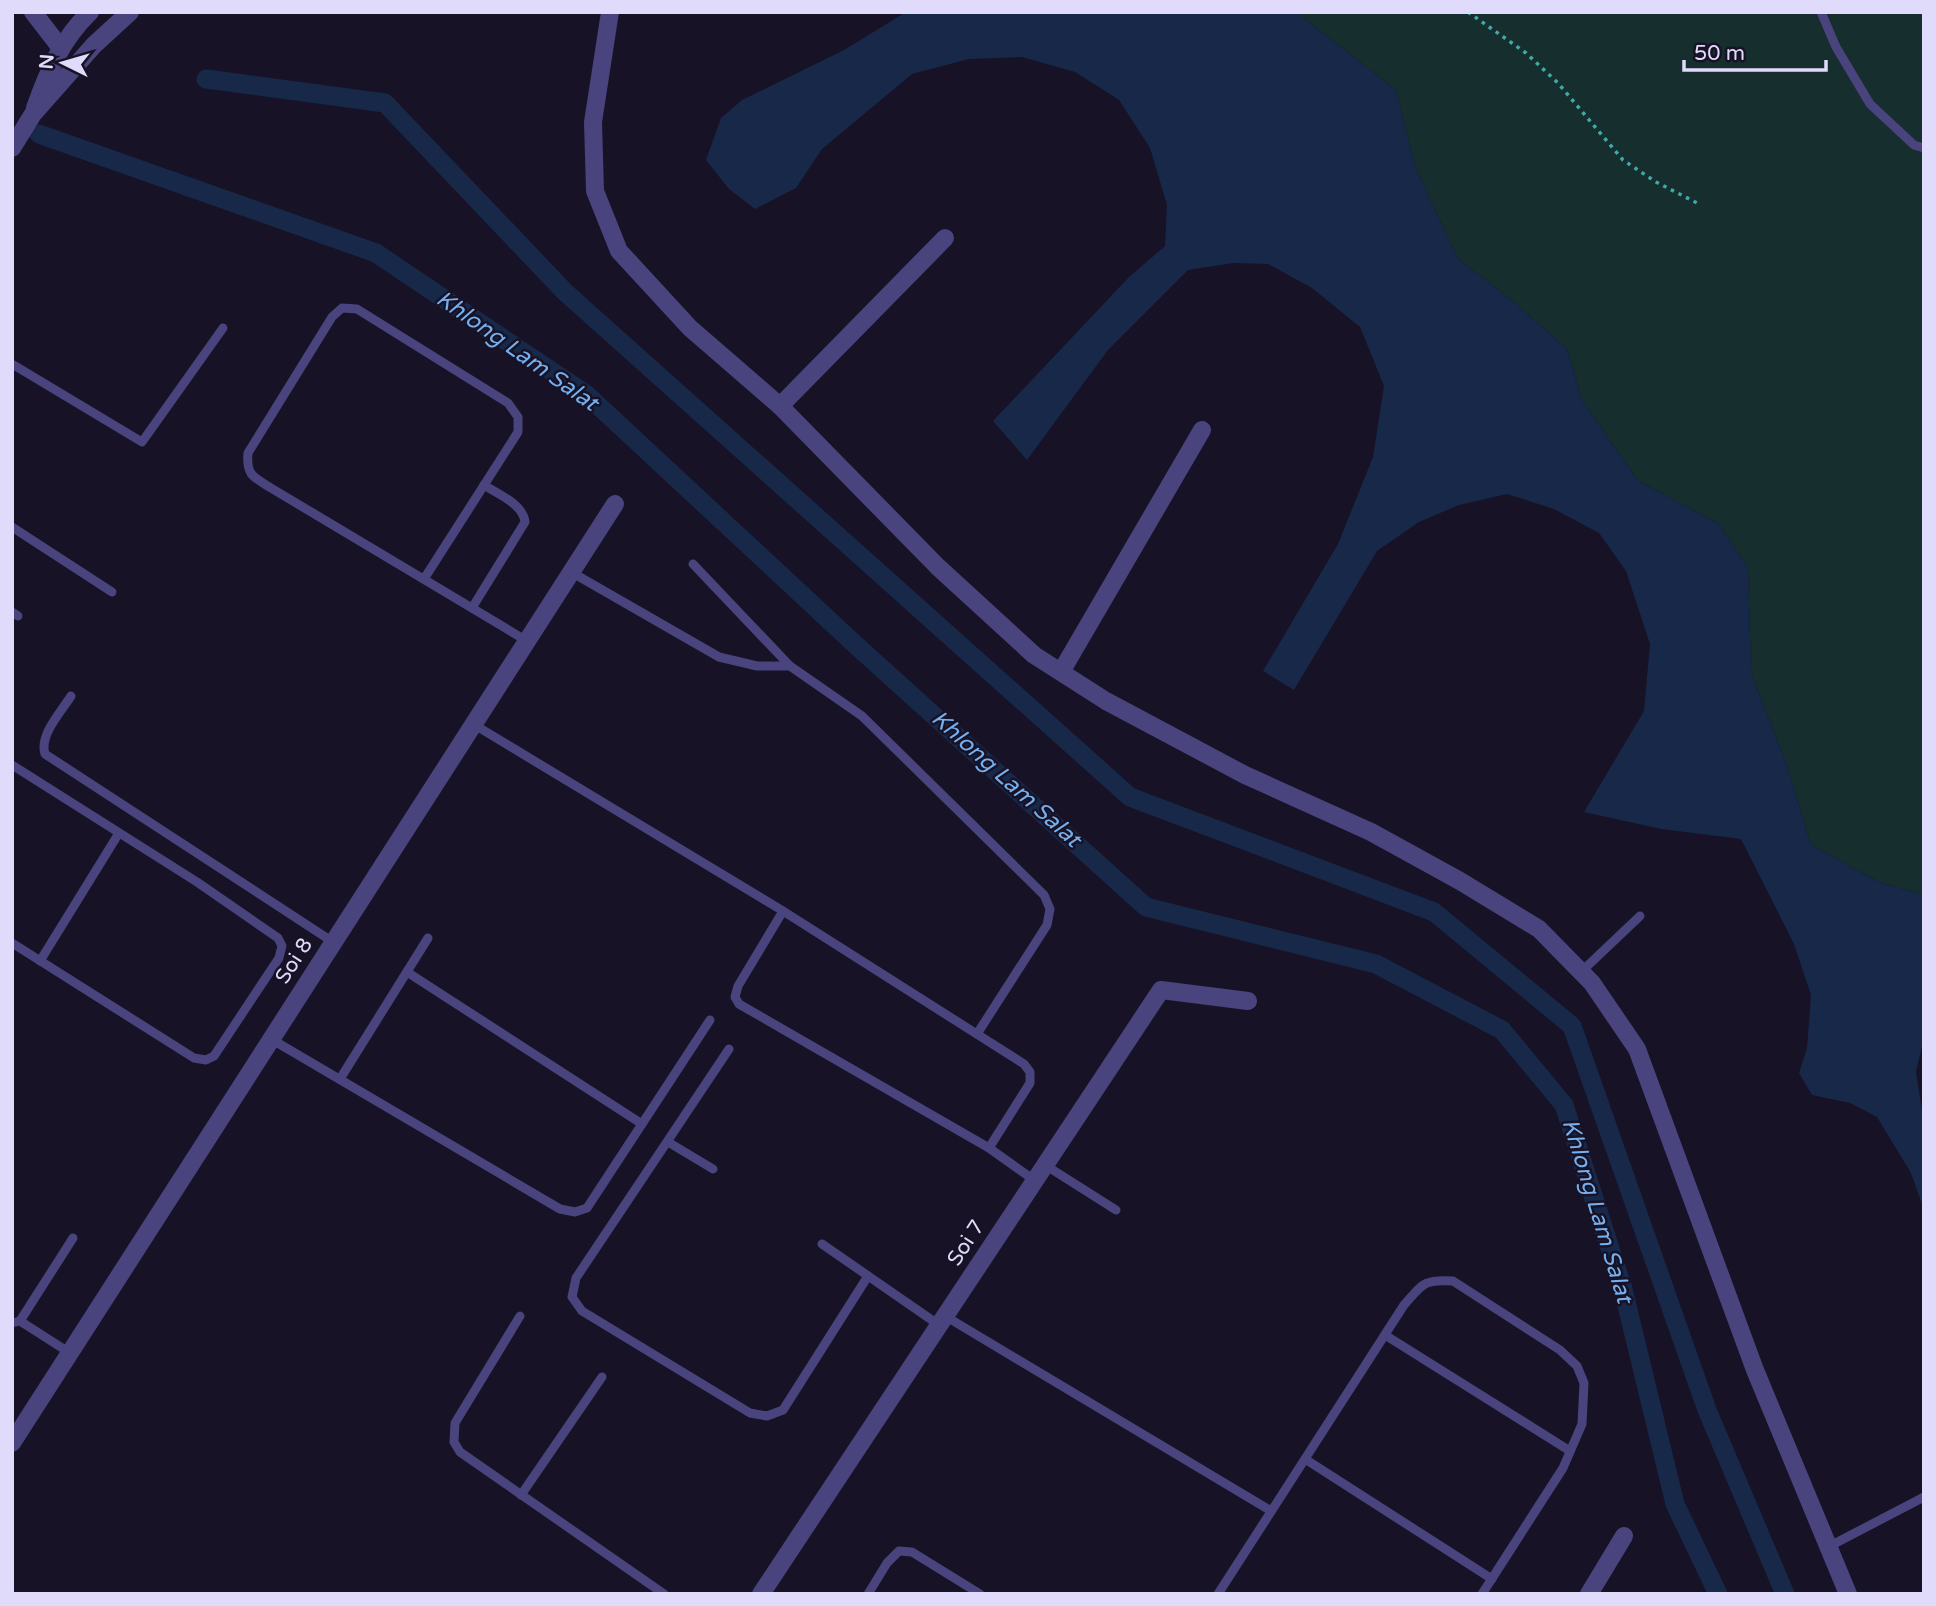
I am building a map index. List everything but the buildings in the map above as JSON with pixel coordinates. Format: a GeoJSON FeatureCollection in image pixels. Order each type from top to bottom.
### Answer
{"type":"FeatureCollection","features":[{"type":"Feature","properties":{"kind":"street"},"geometry":{"type":"LineString","coordinates":[[33,12],[60,47]]}},
{"type":"Feature","properties":{"kind":"street"},"geometry":{"type":"LineString","coordinates":[[33,114],[60,47],[90,12]]}},
{"type":"Feature","properties":{"kind":"street"},"geometry":{"type":"LineString","coordinates":[[12,148],[33,114],[94,45],[130,12]]}},
{"type":"Feature","properties":{"kind":"street"},"geometry":{"type":"LineString","coordinates":[[610,12],[593,122],[595,191],[619,251],[690,328],[780,406],[938,567],[1034,654],[1106,701],[1245,775],[1371,832],[1460,881],[1539,929],[1592,983],[1637,1049],[1755,1370],[1848,1594]]}},
{"type":"Feature","properties":{"kind":"street"},"geometry":{"type":"LineString","coordinates":[[780,406],[945,238]]}},
{"type":"Feature","properties":{"kind":"street"},"geometry":{"type":"LineString","coordinates":[[1062,672],[1202,430]]}},
{"type":"Feature","properties":{"kind":"street","name":"Soi 8"},"geometry":{"type":"LineString","coordinates":[[12,1443],[615,504]]}},
{"type":"Feature","properties":{"kind":"street","name":"Soi 7"},"geometry":{"type":"LineString","coordinates":[[761,1594],[1161,990],[1248,1001]]}},
{"type":"Feature","properties":{"kind":"street"},"geometry":{"type":"LineString","coordinates":[[1589,1594],[1624,1536]]}},
{"type":"Feature","properties":{"kind":"lane"},"geometry":{"type":"LineString","coordinates":[[1821,12],[1836,47],[1870,104],[1914,145],[1924,148]]}},
{"type":"Feature","properties":{"kind":"lane"},"geometry":{"type":"LineString","coordinates":[[424,579],[519,432],[518,417],[508,403],[357,309],[342,308],[332,317],[248,453],[246,467],[252,476],[271,488],[424,579],[472,607],[527,640]]}},
{"type":"Feature","properties":{"kind":"lane"},"geometry":{"type":"LineString","coordinates":[[12,364],[142,442],[223,328]]}},
{"type":"Feature","properties":{"kind":"lane"},"geometry":{"type":"LineString","coordinates":[[472,607],[525,522],[524,514],[518,507],[484,485]]}},
{"type":"Feature","properties":{"kind":"lane"},"geometry":{"type":"LineString","coordinates":[[12,527],[112,592]]}},
{"type":"Feature","properties":{"kind":"lane"},"geometry":{"type":"LineString","coordinates":[[693,564],[790,666],[862,716],[1044,895],[1051,909],[1046,925],[978,1034]]}},
{"type":"Feature","properties":{"kind":"lane"},"geometry":{"type":"LineString","coordinates":[[571,572],[719,657],[757,666],[790,666]]}},
{"type":"Feature","properties":{"kind":"lane"},"geometry":{"type":"LineString","coordinates":[[71,696],[44,737],[45,754],[51,760],[333,942]]}},
{"type":"Feature","properties":{"kind":"lane"},"geometry":{"type":"LineString","coordinates":[[473,724],[783,911],[1024,1064],[1030,1072],[1030,1083],[989,1148]]}},
{"type":"Feature","properties":{"kind":"lane"},"geometry":{"type":"LineString","coordinates":[[12,765],[197,882],[278,938],[282,946],[279,958],[214,1056],[206,1060],[194,1058],[12,943]]}},
{"type":"Feature","properties":{"kind":"lane"},"geometry":{"type":"LineString","coordinates":[[40,961],[119,833]]}},
{"type":"Feature","properties":{"kind":"lane"},"geometry":{"type":"LineString","coordinates":[[783,911],[738,986],[735,997],[739,1004],[989,1148],[1116,1210]]}},
{"type":"Feature","properties":{"kind":"lane"},"geometry":{"type":"LineString","coordinates":[[1581,972],[1640,916]]}},
{"type":"Feature","properties":{"kind":"lane"},"geometry":{"type":"LineString","coordinates":[[340,1080],[428,938]]}},
{"type":"Feature","properties":{"kind":"lane"},"geometry":{"type":"LineString","coordinates":[[407,972],[642,1124]]}},
{"type":"Feature","properties":{"kind":"lane"},"geometry":{"type":"LineString","coordinates":[[271,1039],[560,1209],[575,1212],[587,1208],[710,1020]]}},
{"type":"Feature","properties":{"kind":"lane"},"geometry":{"type":"LineString","coordinates":[[729,1049],[576,1278],[572,1297],[582,1311],[750,1413],[767,1416],[783,1410],[868,1276]]}},
{"type":"Feature","properties":{"kind":"lane"},"geometry":{"type":"LineString","coordinates":[[668,1142],[713,1169]]}},
{"type":"Feature","properties":{"kind":"lane"},"geometry":{"type":"LineString","coordinates":[[70,1353],[16,1322],[73,1238]]}},
{"type":"Feature","properties":{"kind":"lane"},"geometry":{"type":"LineString","coordinates":[[821,1244],[942,1320],[1271,1511]]}},
{"type":"Feature","properties":{"kind":"lane"},"geometry":{"type":"LineString","coordinates":[[1218,1594],[1404,1305],[1423,1283],[1436,1280],[1453,1281],[1560,1350],[1577,1366],[1584,1383],[1582,1424],[1563,1468],[1482,1594]]}},
{"type":"Feature","properties":{"kind":"lane"},"geometry":{"type":"LineString","coordinates":[[520,1316],[454,1423],[454,1442],[460,1452],[664,1594]]}},
{"type":"Feature","properties":{"kind":"lane"},"geometry":{"type":"LineString","coordinates":[[1385,1335],[1570,1451]]}},
{"type":"Feature","properties":{"kind":"lane"},"geometry":{"type":"LineString","coordinates":[[521,1494],[603,1377]]}},
{"type":"Feature","properties":{"kind":"lane"},"geometry":{"type":"LineString","coordinates":[[1305,1459],[1492,1579]]}},
{"type":"Feature","properties":{"kind":"lane"},"geometry":{"type":"LineString","coordinates":[[1828,1547],[1924,1497]]}},
{"type":"Feature","properties":{"kind":"lane"},"geometry":{"type":"LineString","coordinates":[[868,1594],[887,1563],[899,1551],[912,1552],[980,1594]]}},
{"type":"Feature","properties":{"kind":"path"},"geometry":{"type":"LineString","coordinates":[[1468,12],[1527,53],[1558,83],[1623,160],[1656,183],[1701,205]]}},
{"type":"Feature","properties":{"kind":"green space"},"geometry":{"type":"Polygon","coordinates":[[[1296,12],[1924,12],[1924,895],[1879,882],[1811,845],[1787,766],[1751,673],[1748,568],[1718,523],[1638,481],[1582,400],[1567,349],[1509,298],[1458,259],[1415,167],[1396,90],[1296,12]]]}},
{"type":"Feature","properties":{"kind":"water"},"geometry":{"type":"Polygon","coordinates":[[[906,12],[1296,12],[1396,90],[1415,167],[1458,259],[1509,298],[1567,349],[1582,400],[1638,481],[1718,523],[1748,568],[1751,673],[1787,766],[1811,845],[1879,882],[1924,895],[1924,1037],[1916,1072],[1924,1123],[1924,1210],[1911,1173],[1877,1117],[1850,1103],[1812,1095],[1799,1073],[1807,1048],[1811,995],[1794,944],[1741,839],[1661,829],[1584,812],[1644,711],[1650,644],[1626,571],[1599,533],[1554,509],[1507,494],[1459,505],[1419,522],[1377,551],[1294,690],[1263,671],[1338,544],[1373,457],[1384,386],[1360,327],[1312,288],[1268,264],[1233,263],[1188,270],[1108,350],[1027,460],[993,421],[1129,277],[1165,246],[1167,205],[1150,148],[1119,100],[1075,72],[1022,57],[969,59],[912,74],[822,149],[796,188],[755,209],[729,189],[706,160],[721,118],[742,100],[844,50],[906,12]]]}},
{"type":"Feature","properties":{"kind":"waterway"},"geometry":{"type":"LineString","coordinates":[[206,79],[385,103],[565,292],[1130,797],[1434,912],[1572,1026],[1707,1410],[1785,1594]]}},
{"type":"Feature","properties":{"kind":"waterway","name":"Khlong Lam Salat"},"geometry":{"type":"LineString","coordinates":[[39,134],[376,253],[587,395],[859,648],[1146,907],[1376,964],[1502,1030],[1564,1105],[1623,1289],[1675,1504],[1718,1594]]}}]}
